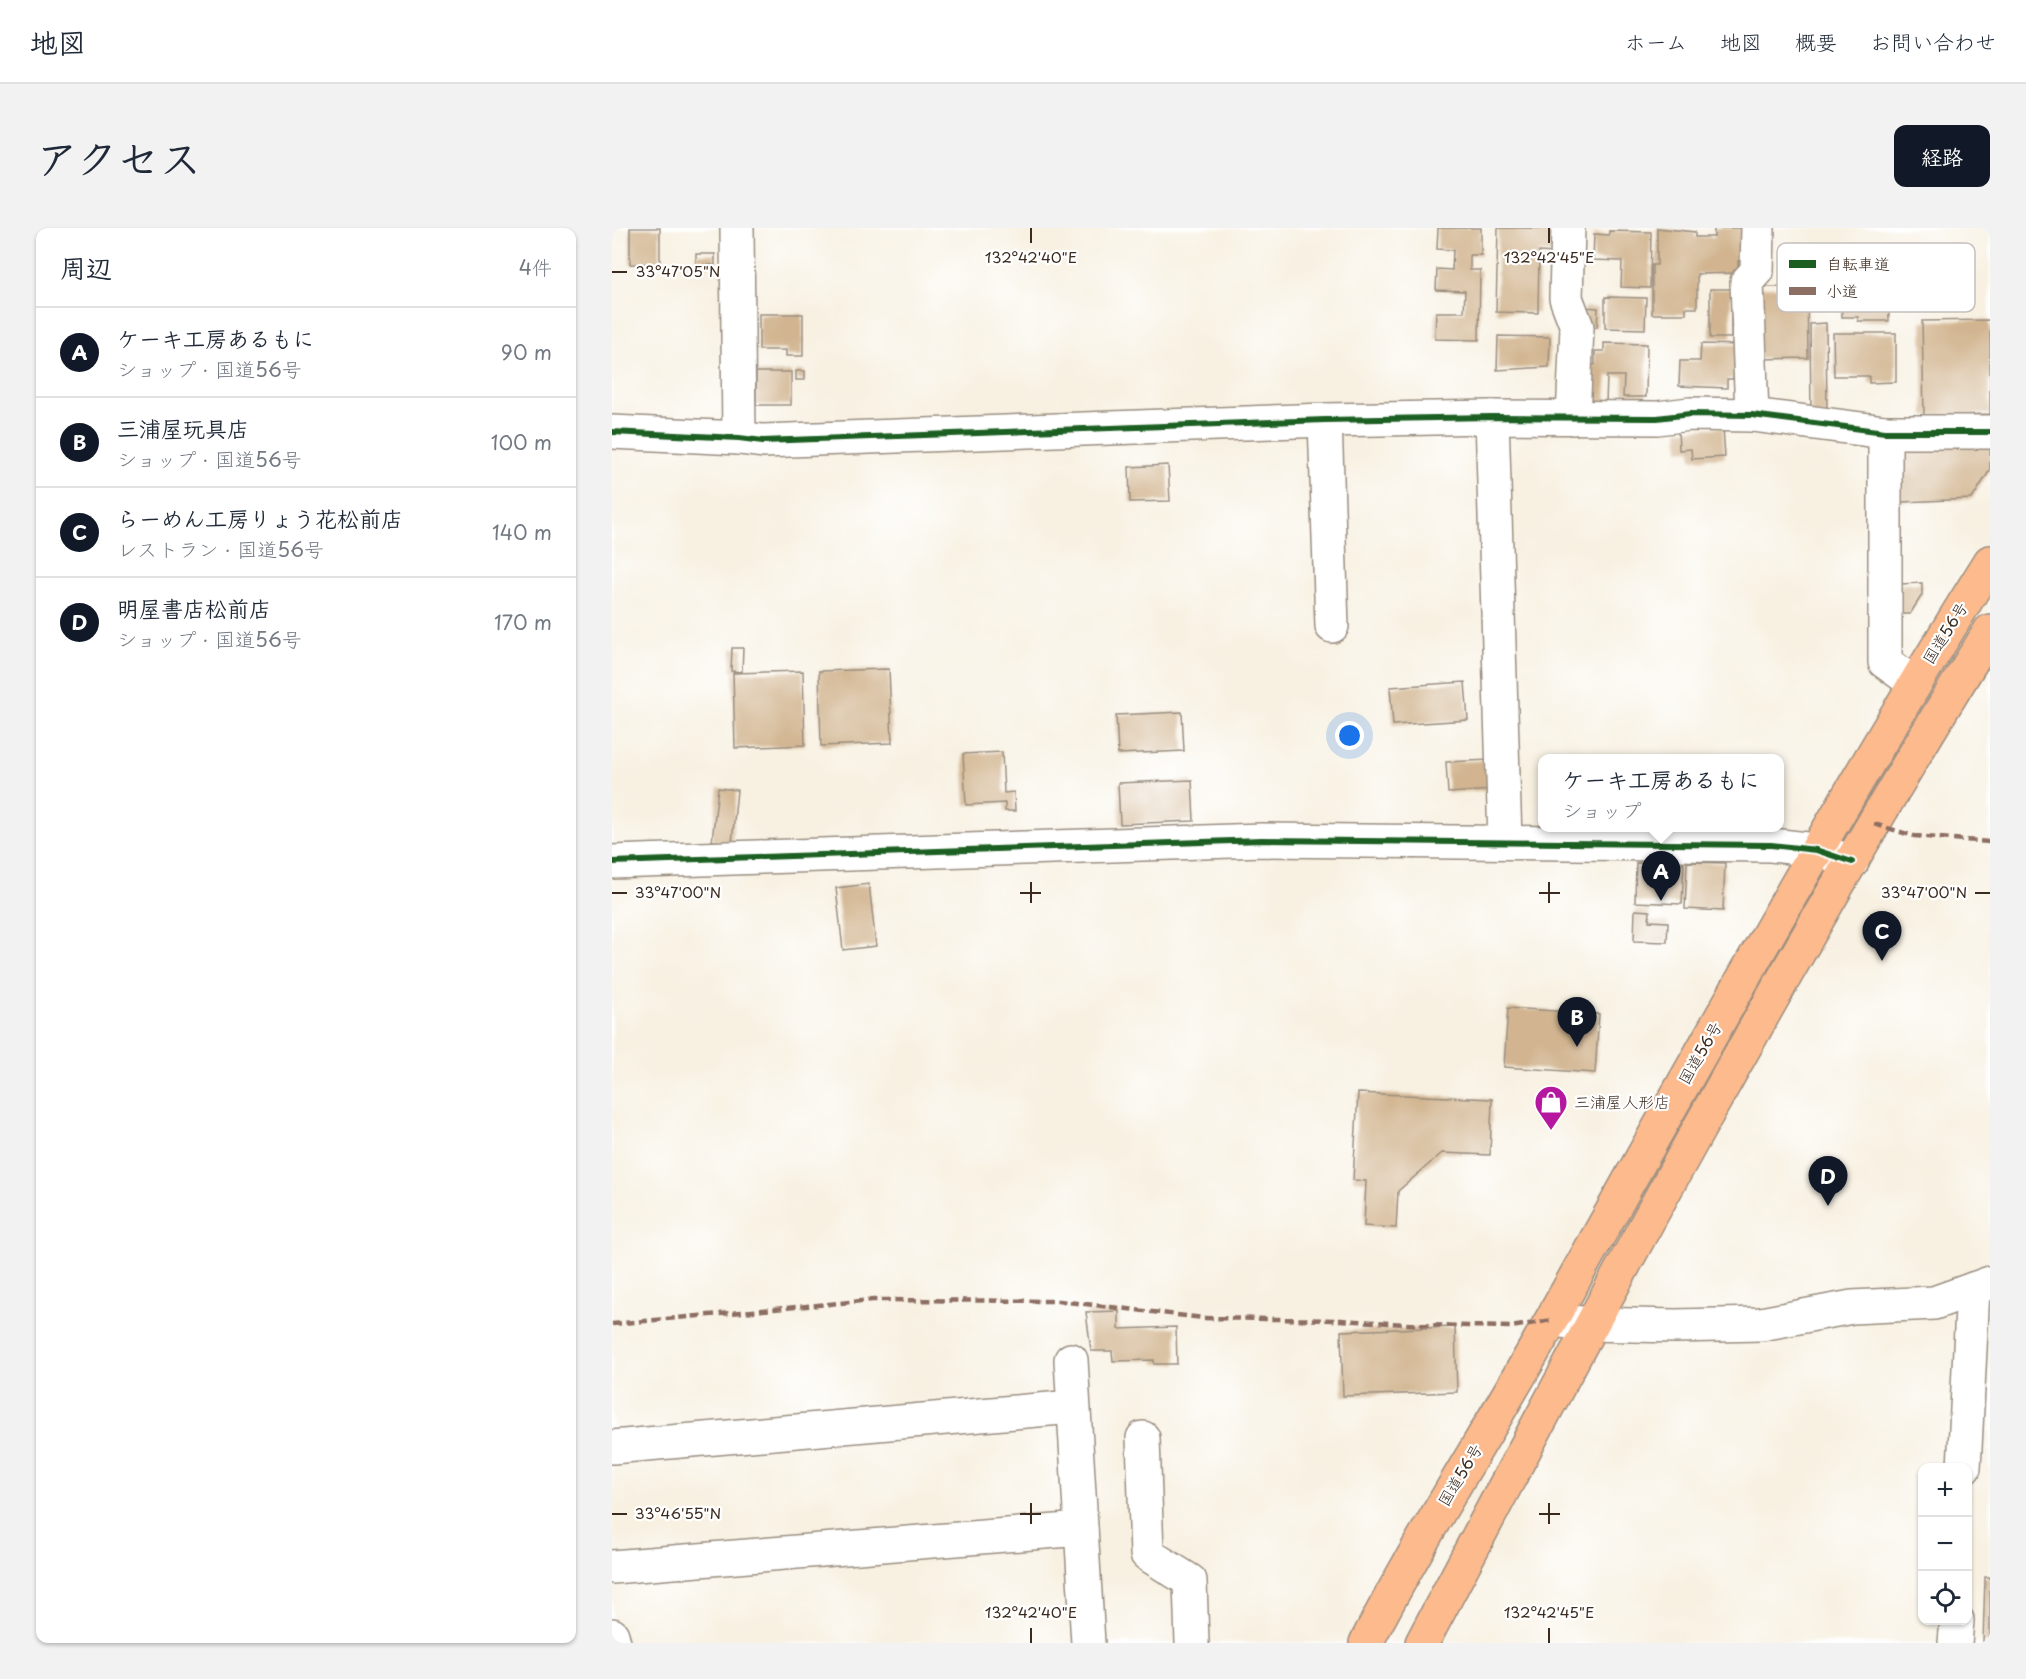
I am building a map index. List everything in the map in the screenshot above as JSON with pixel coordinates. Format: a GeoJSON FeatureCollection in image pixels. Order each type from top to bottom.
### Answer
{"type":"FeatureCollection","features":[{"type":"Feature","properties":{"kind":"highway","name":"国道56号"},"geometry":{"type":"LineString","coordinates":[[1366,1643],[1404,1570],[1552,1320],[1816,850],[1914,683],[1990,562]]}},
{"type":"Feature","properties":{"kind":"highway"},"geometry":{"type":"LineString","coordinates":[[1422,1643],[1590,1324],[1725,1080],[1990,631]]}},
{"type":"Feature","properties":{"kind":"street"},"geometry":{"type":"LineString","coordinates":[[737,228],[739,438]]}},
{"type":"Feature","properties":{"kind":"street"},"geometry":{"type":"LineString","coordinates":[[1568,228],[1566,298],[1577,327],[1573,418]]}},
{"type":"Feature","properties":{"kind":"street"},"geometry":{"type":"LineString","coordinates":[[1752,415],[1747,282],[1757,271],[1758,228]]}},
{"type":"Feature","properties":{"kind":"street"},"geometry":{"type":"LineString","coordinates":[[612,432],[763,441],[1325,420],[1492,417],[1657,418],[1690,414],[1752,415],[1886,432],[1990,432]]}},
{"type":"Feature","properties":{"kind":"street"},"geometry":{"type":"LineString","coordinates":[[1492,417],[1505,841]]}},
{"type":"Feature","properties":{"kind":"street"},"geometry":{"type":"LineString","coordinates":[[1325,420],[1334,626]]}},
{"type":"Feature","properties":{"kind":"street"},"geometry":{"type":"LineString","coordinates":[[1886,432],[1886,662],[1914,683]]}},
{"type":"Feature","properties":{"kind":"street"},"geometry":{"type":"LineString","coordinates":[[612,862],[1262,840],[1771,845],[1816,850],[1852,862]]}},
{"type":"Feature","properties":{"kind":"street"},"geometry":{"type":"LineString","coordinates":[[1552,1320],[1590,1324],[1761,1324],[1852,1307],[1934,1303],[1982,1286],[1964,1463]]}},
{"type":"Feature","properties":{"kind":"street"},"geometry":{"type":"LineString","coordinates":[[1071,1360],[1088,1643]]}},
{"type":"Feature","properties":{"kind":"street"},"geometry":{"type":"LineString","coordinates":[[612,1447],[1074,1407]]}},
{"type":"Feature","properties":{"kind":"street"},"geometry":{"type":"LineString","coordinates":[[1143,1438],[1147,1554],[1190,1581],[1192,1643]]}},
{"type":"Feature","properties":{"kind":"street"},"geometry":{"type":"LineString","coordinates":[[612,1567],[1081,1529]]}},
{"type":"Feature","properties":{"kind":"street"},"geometry":{"type":"LineString","coordinates":[[1955,1643],[1957,1625]]}},
{"type":"Feature","properties":{"kind":"street"},"geometry":{"type":"LineString","coordinates":[[612,1635],[614,1643]]}},
{"type":"Feature","properties":{"kind":"building"},"geometry":{"type":"Polygon","coordinates":[[[630,228],[660,228],[660,264],[630,264],[630,228]]]}},
{"type":"Feature","properties":{"kind":"building"},"geometry":{"type":"Polygon","coordinates":[[[1438,228],[1481,228],[1481,255],[1470,255],[1470,270],[1480,270],[1479,340],[1435,339],[1436,312],[1464,312],[1465,291],[1436,290],[1437,269],[1452,270],[1453,250],[1437,249],[1438,228]]]}},
{"type":"Feature","properties":{"kind":"building"},"geometry":{"type":"Polygon","coordinates":[[[1498,228],[1556,228],[1555,253],[1539,252],[1538,313],[1496,312],[1498,228]]]}},
{"type":"Feature","properties":{"kind":"building"},"geometry":{"type":"Polygon","coordinates":[[[1657,228],[1695,232],[1695,237],[1714,237],[1714,228],[1750,228],[1751,260],[1738,261],[1738,273],[1697,274],[1697,308],[1686,308],[1686,314],[1652,314],[1652,265],[1657,265],[1657,228]]]}},
{"type":"Feature","properties":{"kind":"building"},"geometry":{"type":"Polygon","coordinates":[[[1609,231],[1651,232],[1650,288],[1621,287],[1622,261],[1593,260],[1594,234],[1609,235],[1609,231]]]}},
{"type":"Feature","properties":{"kind":"building"},"geometry":{"type":"Polygon","coordinates":[[[696,254],[715,254],[715,265],[696,265],[696,254]]]}},
{"type":"Feature","properties":{"kind":"building"},"geometry":{"type":"Polygon","coordinates":[[[1754,287],[1777,287],[1777,312],[1807,312],[1808,358],[1760,359],[1754,287]]]}},
{"type":"Feature","properties":{"kind":"building"},"geometry":{"type":"Polygon","coordinates":[[[1710,289],[1731,289],[1731,338],[1710,338],[1710,289]]]}},
{"type":"Feature","properties":{"kind":"building"},"geometry":{"type":"Polygon","coordinates":[[[1605,297],[1646,298],[1645,329],[1605,328],[1605,297]]]}},
{"type":"Feature","properties":{"kind":"building"},"geometry":{"type":"Polygon","coordinates":[[[1584,307],[1598,308],[1597,327],[1583,327],[1584,307]]]}},
{"type":"Feature","properties":{"kind":"building"},"geometry":{"type":"Polygon","coordinates":[[[1842,312],[1889,312],[1889,321],[1858,321],[1858,317],[1842,317],[1842,312]]]}},
{"type":"Feature","properties":{"kind":"building"},"geometry":{"type":"Polygon","coordinates":[[[759,314],[803,314],[803,356],[786,356],[786,350],[759,350],[759,314]]]}},
{"type":"Feature","properties":{"kind":"building"},"geometry":{"type":"Polygon","coordinates":[[[1990,320],[1990,414],[1924,416],[1922,321],[1990,320]]]}},
{"type":"Feature","properties":{"kind":"building"},"geometry":{"type":"Polygon","coordinates":[[[1826,323],[1827,415],[1811,415],[1810,324],[1826,323]]]}},
{"type":"Feature","properties":{"kind":"building"},"geometry":{"type":"Polygon","coordinates":[[[1833,333],[1896,333],[1896,382],[1869,383],[1869,376],[1834,376],[1833,333]]]}},
{"type":"Feature","properties":{"kind":"building"},"geometry":{"type":"Polygon","coordinates":[[[1498,336],[1550,337],[1549,367],[1497,370],[1498,336]]]}},
{"type":"Feature","properties":{"kind":"building"},"geometry":{"type":"Polygon","coordinates":[[[1604,343],[1647,344],[1646,397],[1623,397],[1624,376],[1607,376],[1606,404],[1584,404],[1585,364],[1595,365],[1595,351],[1604,351],[1604,343]]]}},
{"type":"Feature","properties":{"kind":"building"},"geometry":{"type":"Polygon","coordinates":[[[1701,344],[1743,345],[1742,370],[1734,370],[1733,379],[1727,379],[1727,388],[1679,386],[1680,361],[1700,361],[1701,344]]]}},
{"type":"Feature","properties":{"kind":"building"},"geometry":{"type":"Polygon","coordinates":[[[796,371],[805,371],[805,380],[796,380],[796,371]]]}},
{"type":"Feature","properties":{"kind":"building"},"geometry":{"type":"Polygon","coordinates":[[[756,372],[791,372],[791,405],[756,405],[756,372]]]}},
{"type":"Feature","properties":{"kind":"building"},"geometry":{"type":"Polygon","coordinates":[[[1723,427],[1725,457],[1692,459],[1691,449],[1679,450],[1678,430],[1723,427]]]}},
{"type":"Feature","properties":{"kind":"building"},"geometry":{"type":"Polygon","coordinates":[[[1990,441],[1990,470],[1972,499],[1901,502],[1899,444],[1990,441]]]}},
{"type":"Feature","properties":{"kind":"building"},"geometry":{"type":"Polygon","coordinates":[[[1168,465],[1170,501],[1130,502],[1129,467],[1168,465]]]}},
{"type":"Feature","properties":{"kind":"building"},"geometry":{"type":"Polygon","coordinates":[[[1922,583],[1922,595],[1910,614],[1901,614],[1900,584],[1922,583]]]}},
{"type":"Feature","properties":{"kind":"building"},"geometry":{"type":"Polygon","coordinates":[[[732,648],[743,648],[742,672],[731,671],[732,648]]]}},
{"type":"Feature","properties":{"kind":"building"},"geometry":{"type":"Polygon","coordinates":[[[889,669],[892,743],[821,746],[819,671],[889,669]]]}},
{"type":"Feature","properties":{"kind":"building"},"geometry":{"type":"Polygon","coordinates":[[[803,671],[805,745],[735,748],[733,673],[803,671]]]}},
{"type":"Feature","properties":{"kind":"building"},"geometry":{"type":"Polygon","coordinates":[[[1465,682],[1468,720],[1393,725],[1390,687],[1465,682]]]}},
{"type":"Feature","properties":{"kind":"building"},"geometry":{"type":"Polygon","coordinates":[[[1182,712],[1184,751],[1118,754],[1116,715],[1182,712]]]}},
{"type":"Feature","properties":{"kind":"building"},"geometry":{"type":"Polygon","coordinates":[[[1002,752],[1004,793],[1014,792],[1015,811],[1005,811],[1005,803],[966,805],[963,754],[1002,752]]]}},
{"type":"Feature","properties":{"kind":"building"},"geometry":{"type":"Polygon","coordinates":[[[1490,760],[1492,790],[1448,793],[1446,762],[1490,760]]]}},
{"type":"Feature","properties":{"kind":"building"},"geometry":{"type":"Polygon","coordinates":[[[1192,780],[1194,821],[1120,824],[1118,783],[1192,780]]]}},
{"type":"Feature","properties":{"kind":"building"},"geometry":{"type":"Polygon","coordinates":[[[718,788],[737,790],[732,843],[712,841],[718,788]]]}},
{"type":"Feature","properties":{"kind":"building"},"geometry":{"type":"Polygon","coordinates":[[[1687,862],[1725,863],[1723,911],[1685,909],[1687,862]]]}},
{"type":"Feature","properties":{"kind":"building"},"geometry":{"type":"Polygon","coordinates":[[[1636,863],[1684,864],[1682,904],[1635,902],[1636,863]]]}},
{"type":"Feature","properties":{"kind":"building"},"geometry":{"type":"Polygon","coordinates":[[[869,884],[876,946],[843,950],[836,888],[869,884]]]}},
{"type":"Feature","properties":{"kind":"building"},"geometry":{"type":"Polygon","coordinates":[[[1635,910],[1650,911],[1649,921],[1668,922],[1667,942],[1634,941],[1635,910]]]}},
{"type":"Feature","properties":{"kind":"building"},"geometry":{"type":"Polygon","coordinates":[[[1508,1008],[1599,1014],[1595,1073],[1504,1067],[1508,1008]]]}},
{"type":"Feature","properties":{"kind":"building"},"geometry":{"type":"Polygon","coordinates":[[[1358,1093],[1492,1099],[1490,1155],[1442,1153],[1398,1191],[1396,1228],[1364,1226],[1366,1181],[1353,1180],[1358,1093]]]}},
{"type":"Feature","properties":{"kind":"building"},"geometry":{"type":"Polygon","coordinates":[[[1119,1311],[1119,1329],[1176,1327],[1177,1364],[1154,1364],[1154,1360],[1113,1361],[1112,1351],[1091,1351],[1086,1312],[1119,1311]]]}},
{"type":"Feature","properties":{"kind":"building"},"geometry":{"type":"Polygon","coordinates":[[[1455,1327],[1457,1392],[1343,1396],[1341,1331],[1455,1327]]]}},
{"type":"Feature","properties":{"kind":"building"},"geometry":{"type":"Polygon","coordinates":[[[1985,1577],[1990,1577],[1990,1643],[1983,1643],[1985,1577]]]}},
{"type":"Feature","properties":{"kind":"marked path"},"geometry":{"type":"LineString","coordinates":[[1874,824],[1914,836],[1990,842]]}},
{"type":"Feature","properties":{"kind":"marked path"},"geometry":{"type":"LineString","coordinates":[[612,1324],[872,1300],[1060,1301],[1203,1318],[1341,1320],[1422,1325],[1511,1327],[1552,1320]]}},
{"type":"Feature","properties":{"kind":"cycle path"},"geometry":{"type":"LineString","coordinates":[[612,432],[763,441],[1325,420],[1492,417],[1657,418],[1690,414],[1752,415],[1885,432],[1990,432]]}},
{"type":"Feature","properties":{"kind":"cycle path"},"geometry":{"type":"LineString","coordinates":[[612,862],[1262,840],[1771,845],[1816,850],[1852,862]]}},
{"type":"Feature","properties":{"kind":"place","name":"ケーキ工房あるもに"},"geometry":{"type":"Point","coordinates":[1661,901]}},
{"type":"Feature","properties":{"kind":"place","name":"らーめん工房りょう花松前店"},"geometry":{"type":"Point","coordinates":[1882,961]}},
{"type":"Feature","properties":{"kind":"place","name":"三浦屋玩具店"},"geometry":{"type":"Point","coordinates":[1577,1047]}},
{"type":"Feature","properties":{"kind":"place","name":"三浦屋人形店"},"geometry":{"type":"Point","coordinates":[1551,1131]}},
{"type":"Feature","properties":{"kind":"place","name":"明屋書店松前店"},"geometry":{"type":"Point","coordinates":[1828,1206]}}]}
